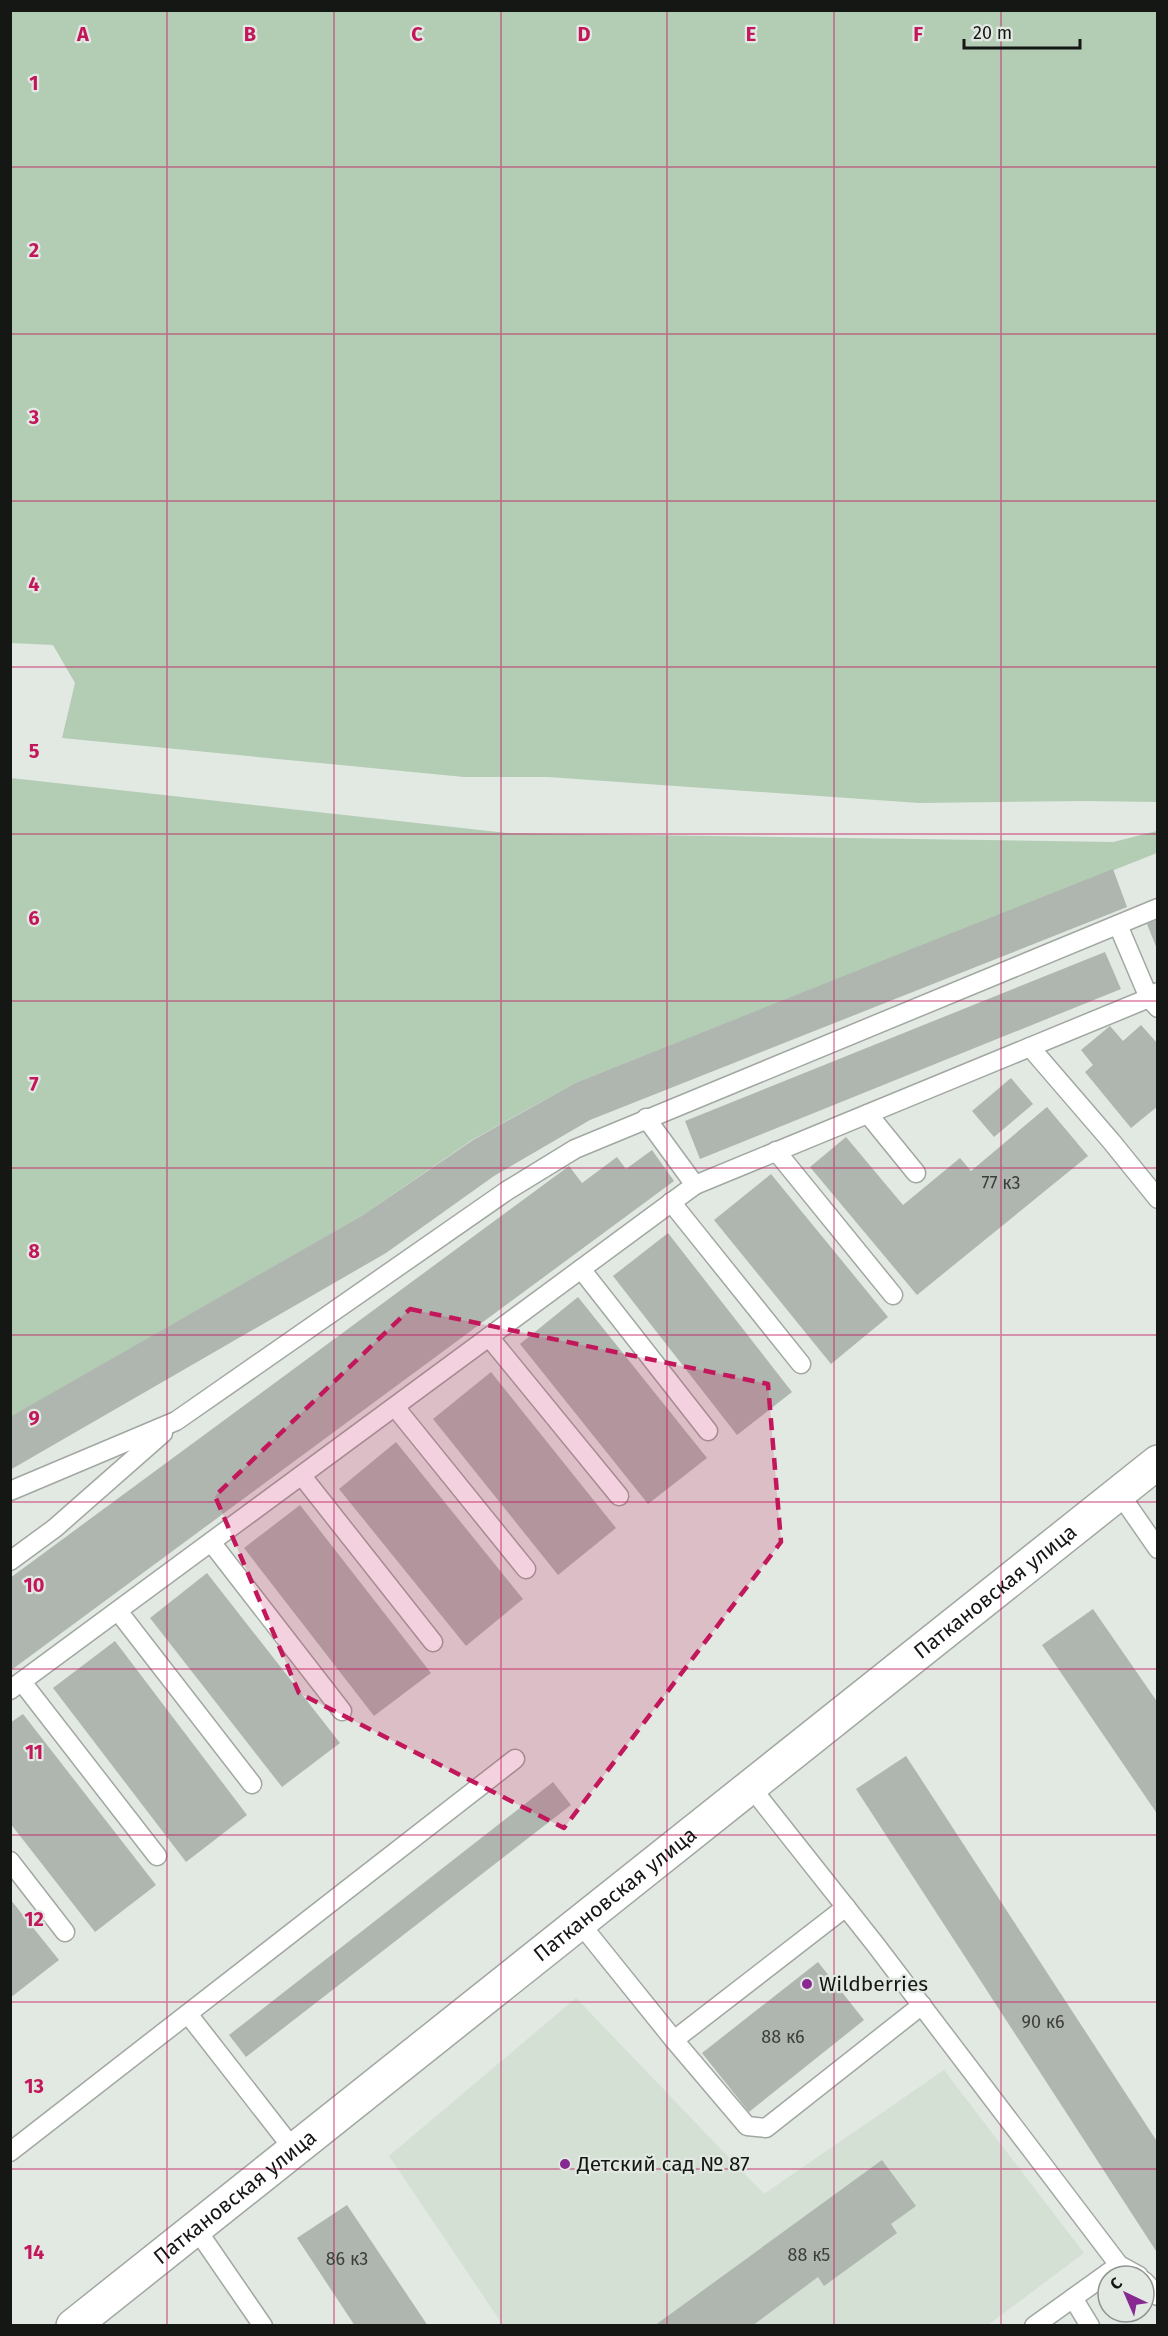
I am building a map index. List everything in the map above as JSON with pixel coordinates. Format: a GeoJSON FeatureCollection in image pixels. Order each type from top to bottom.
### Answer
{"type":"FeatureCollection","features":[{"type":"Feature","properties":{"kind":"street","name":"Паткановская улица"},"geometry":{"type":"LineString","coordinates":[[73,2325],[1158,1462]]}},
{"type":"Feature","properties":{"kind":"lane"},"geometry":{"type":"LineString","coordinates":[[10,1561],[55,1528],[176,1421],[508,1190],[575,1149],[1158,908]]}},
{"type":"Feature","properties":{"kind":"lane"},"geometry":{"type":"LineString","coordinates":[[157,1856],[16,1686],[695,1185],[1030,1047],[1155,1000],[1118,925]]}},
{"type":"Feature","properties":{"kind":"lane"},"geometry":{"type":"LineString","coordinates":[[1030,1047],[1158,1199]]}},
{"type":"Feature","properties":{"kind":"lane"},"geometry":{"type":"LineString","coordinates":[[868,1114],[916,1173]]}},
{"type":"Feature","properties":{"kind":"lane"},"geometry":{"type":"LineString","coordinates":[[646,1118],[695,1185]]}},
{"type":"Feature","properties":{"kind":"lane"},"geometry":{"type":"LineString","coordinates":[[776,1151],[893,1295]]}},
{"type":"Feature","properties":{"kind":"lane"},"geometry":{"type":"LineString","coordinates":[[671,1202],[801,1364]]}},
{"type":"Feature","properties":{"kind":"lane"},"geometry":{"type":"LineString","coordinates":[[581,1269],[708,1431]]}},
{"type":"Feature","properties":{"kind":"lane"},"geometry":{"type":"LineString","coordinates":[[489,1337],[619,1496]]}},
{"type":"Feature","properties":{"kind":"lane"},"geometry":{"type":"LineString","coordinates":[[395,1407],[526,1569]]}},
{"type":"Feature","properties":{"kind":"lane"},"geometry":{"type":"LineString","coordinates":[[10,1491],[176,1421]]}},
{"type":"Feature","properties":{"kind":"lane"},"geometry":{"type":"LineString","coordinates":[[303,1476],[433,1642]]}},
{"type":"Feature","properties":{"kind":"lane"},"geometry":{"type":"LineString","coordinates":[[1119,1493],[1158,1549]]}},
{"type":"Feature","properties":{"kind":"lane"},"geometry":{"type":"LineString","coordinates":[[211,1542],[342,1711]]}},
{"type":"Feature","properties":{"kind":"lane"},"geometry":{"type":"LineString","coordinates":[[118,1611],[252,1784]]}},
{"type":"Feature","properties":{"kind":"lane"},"geometry":{"type":"LineString","coordinates":[[10,2152],[515,1759]]}},
{"type":"Feature","properties":{"kind":"lane"},"geometry":{"type":"LineString","coordinates":[[750,1786],[846,1906],[1118,2264]]}},
{"type":"Feature","properties":{"kind":"lane"},"geometry":{"type":"LineString","coordinates":[[10,1861],[65,1932]]}},
{"type":"Feature","properties":{"kind":"lane"},"geometry":{"type":"LineString","coordinates":[[674,2040],[846,1906]]}},
{"type":"Feature","properties":{"kind":"lane"},"geometry":{"type":"LineString","coordinates":[[579,1922],[747,2126],[766,2128],[921,2005]]}},
{"type":"Feature","properties":{"kind":"lane"},"geometry":{"type":"LineString","coordinates":[[188,2014],[294,2150]]}},
{"type":"Feature","properties":{"kind":"lane"},"geometry":{"type":"LineString","coordinates":[[195,2227],[262,2325]]}},
{"type":"Feature","properties":{"kind":"lane"},"geometry":{"type":"LineString","coordinates":[[1034,2325],[1096,2282]]}},
{"type":"Feature","properties":{"kind":"lane"},"geometry":{"type":"LineString","coordinates":[[1073,2298],[1090,2325]]}},
{"type":"Feature","properties":{"kind":"highlighted area"},"geometry":{"type":"Polygon","coordinates":[[[410,1309],[768,1384],[781,1542],[564,1828],[299,1693],[215,1496],[410,1309]]]}},
{"type":"Feature","properties":{"kind":"shaded area","name":"Детский сад № 87"},"geometry":{"type":"Polygon","coordinates":[[[576,1998],[764,2194],[944,2070],[1084,2253],[988,2325],[503,2325],[389,2156],[576,1998]]]}},
{"type":"Feature","properties":{"kind":"green space"},"geometry":{"type":"Polygon","coordinates":[[[11,10],[1157,11],[1157,802],[919,803],[548,777],[464,777],[62,738],[75,683],[53,645],[11,643],[11,10]]]}},
{"type":"Feature","properties":{"kind":"green space"},"geometry":{"type":"Polygon","coordinates":[[[11,778],[507,833],[1113,842],[1157,831],[1157,853],[575,1083],[472,1140],[363,1215],[11,1417],[11,778]]]}},
{"type":"Feature","properties":{"kind":"building"},"geometry":{"type":"Polygon","coordinates":[[[1113,869],[1127,907],[590,1120],[494,1176],[386,1253],[10,1470],[10,1417],[363,1215],[473,1140],[575,1083],[1113,869]]]}},
{"type":"Feature","properties":{"kind":"building"},"geometry":{"type":"Polygon","coordinates":[[[1158,919],[1158,949],[1157,949],[1147,924],[1158,919]]]}},
{"type":"Feature","properties":{"kind":"building"},"geometry":{"type":"Polygon","coordinates":[[[1105,952],[1121,989],[700,1159],[685,1121],[1105,952]]]}},
{"type":"Feature","properties":{"kind":"building"},"geometry":{"type":"Polygon","coordinates":[[[1141,1025],[1158,1044],[1158,1106],[1131,1128],[1085,1072],[1093,1065],[1081,1050],[1110,1026],[1123,1041],[1141,1025]]]}},
{"type":"Feature","properties":{"kind":"building"},"geometry":{"type":"Polygon","coordinates":[[[1011,1078],[1033,1104],[994,1137],[972,1111],[1011,1078]]]}},
{"type":"Feature","properties":{"kind":"building"},"geometry":{"type":"Polygon","coordinates":[[[1047,1107],[1088,1156],[917,1295],[810,1167],[846,1137],[903,1205],[960,1158],[971,1171],[1047,1107]]]}},
{"type":"Feature","properties":{"kind":"building"},"geometry":{"type":"Polygon","coordinates":[[[652,1150],[674,1181],[10,1671],[10,1578],[569,1166],[582,1183],[617,1157],[626,1169],[652,1150]]]}},
{"type":"Feature","properties":{"kind":"building"},"geometry":{"type":"Polygon","coordinates":[[[771,1174],[888,1317],[831,1364],[714,1220],[771,1174]]]}},
{"type":"Feature","properties":{"kind":"building"},"geometry":{"type":"Polygon","coordinates":[[[668,1233],[792,1392],[737,1435],[613,1276],[668,1233]]]}},
{"type":"Feature","properties":{"kind":"building"},"geometry":{"type":"Polygon","coordinates":[[[578,1297],[707,1458],[648,1504],[520,1344],[578,1297]]]}},
{"type":"Feature","properties":{"kind":"building"},"geometry":{"type":"Polygon","coordinates":[[[491,1372],[616,1528],[558,1575],[433,1419],[491,1372]]]}},
{"type":"Feature","properties":{"kind":"building"},"geometry":{"type":"Polygon","coordinates":[[[396,1442],[523,1599],[466,1646],[339,1489],[396,1442]]]}},
{"type":"Feature","properties":{"kind":"building"},"geometry":{"type":"Polygon","coordinates":[[[300,1505],[431,1673],[374,1716],[244,1548],[300,1505]]]}},
{"type":"Feature","properties":{"kind":"building"},"geometry":{"type":"Polygon","coordinates":[[[207,1573],[340,1743],[282,1787],[150,1618],[207,1573]]]}},
{"type":"Feature","properties":{"kind":"building"},"geometry":{"type":"Polygon","coordinates":[[[1093,1609],[1158,1703],[1158,1815],[1042,1645],[1093,1609]]]}},
{"type":"Feature","properties":{"kind":"building"},"geometry":{"type":"Polygon","coordinates":[[[115,1641],[247,1815],[186,1862],[53,1688],[115,1641]]]}},
{"type":"Feature","properties":{"kind":"building"},"geometry":{"type":"Polygon","coordinates":[[[23,1714],[156,1885],[95,1932],[10,1823],[10,1723],[23,1714]]]}},
{"type":"Feature","properties":{"kind":"building"},"geometry":{"type":"Polygon","coordinates":[[[906,1756],[1158,2143],[1158,2254],[856,1789],[906,1756]]]}},
{"type":"Feature","properties":{"kind":"building"},"geometry":{"type":"Polygon","coordinates":[[[553,1782],[571,1805],[246,2057],[229,2035],[553,1782]]]}},
{"type":"Feature","properties":{"kind":"building"},"geometry":{"type":"Polygon","coordinates":[[[10,1899],[59,1960],[10,1998],[10,1899]]]}},
{"type":"Feature","properties":{"kind":"building"},"geometry":{"type":"Polygon","coordinates":[[[818,1962],[864,2020],[749,2112],[702,2053],[818,1962]]]}},
{"type":"Feature","properties":{"kind":"building"},"geometry":{"type":"Polygon","coordinates":[[[882,2160],[916,2206],[891,2224],[897,2233],[824,2286],[818,2277],[752,2326],[654,2326],[882,2160]]]}},
{"type":"Feature","properties":{"kind":"building"},"geometry":{"type":"Polygon","coordinates":[[[347,2205],[428,2326],[355,2326],[297,2238],[347,2205]]]}},
{"type":"Feature","properties":{"kind":"place","name":"Wildberries"},"geometry":{"type":"Point","coordinates":[807,1984]}},
{"type":"Feature","properties":{"kind":"place","name":"Детский сад № 87"},"geometry":{"type":"Point","coordinates":[565,2164]}}]}
